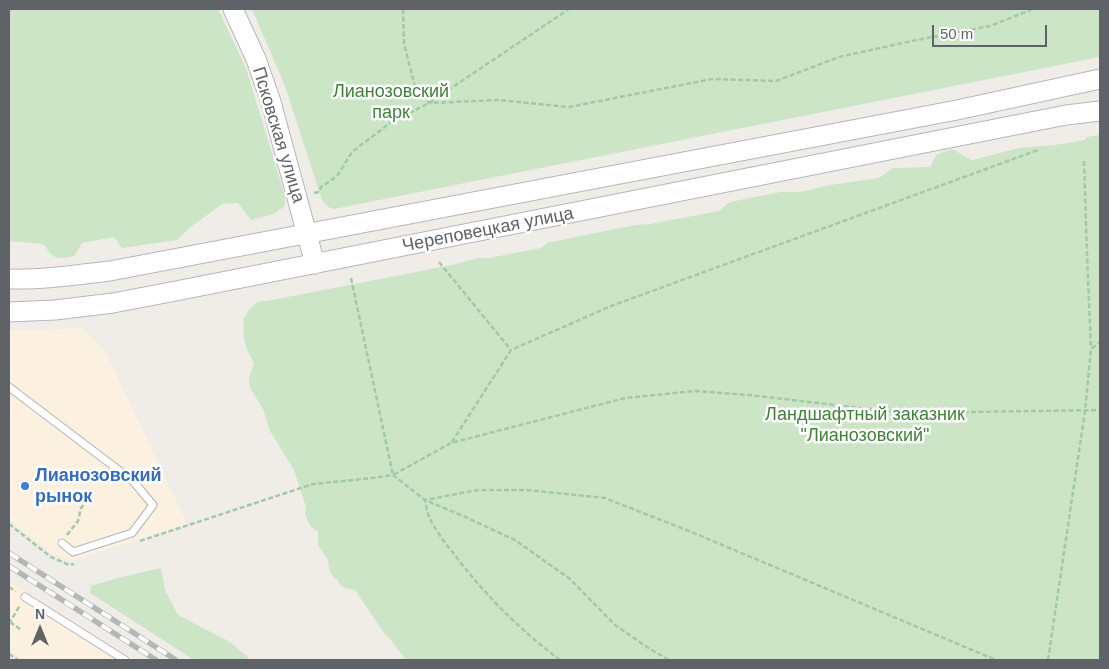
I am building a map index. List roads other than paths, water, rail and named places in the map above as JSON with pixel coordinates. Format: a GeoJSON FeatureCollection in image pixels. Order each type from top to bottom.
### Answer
{"type":"FeatureCollection","features":[{"type":"Feature","properties":{"kind":"main road","name":"Псковская улица"},"geometry":{"type":"LineString","coordinates":[[233,9],[256,59],[272,102],[315,264]]}},
{"type":"Feature","properties":{"kind":"main road","name":"Череповецкая улица"},"geometry":{"type":"LineString","coordinates":[[9,279],[66,276],[110,271],[957,110],[1100,79]]}},
{"type":"Feature","properties":{"kind":"main road","name":"Череповецкая улица"},"geometry":{"type":"LineString","coordinates":[[9,312],[55,310],[113,302],[1100,110]]}},
{"type":"Feature","properties":{"kind":"lane","name":"Череповецкая улица"},"geometry":{"type":"LineString","coordinates":[[957,110],[996,108],[1025,103]]}},
{"type":"Feature","properties":{"kind":"lane","name":"Череповецкая улица"},"geometry":{"type":"LineString","coordinates":[[965,136],[999,122],[1100,104]]}},
{"type":"Feature","properties":{"kind":"lane"},"geometry":{"type":"LineString","coordinates":[[9,386],[132,482],[153,505],[132,533],[73,552],[62,543]]}},
{"type":"Feature","properties":{"kind":"lane"},"geometry":{"type":"LineString","coordinates":[[25,597],[125,660]]}},
{"type":"Feature","properties":{"kind":"railway"},"geometry":{"type":"LineString","coordinates":[[9,553],[176,660]]}},
{"type":"Feature","properties":{"kind":"railway"},"geometry":{"type":"LineString","coordinates":[[9,566],[156,660]]}},
{"type":"Feature","properties":{"kind":"place","name":"Лианозовский рынок"},"geometry":{"type":"Point","coordinates":[25,486]}},
{"type":"Feature","properties":{"kind":"park label","name":"Лианозовский парк"},"geometry":{"type":"Point","coordinates":[391,102]}},
{"type":"Feature","properties":{"kind":"park label","name":"Ландшафтный заказник \"Лианозовский\""},"geometry":{"type":"Point","coordinates":[865,425]}}]}
